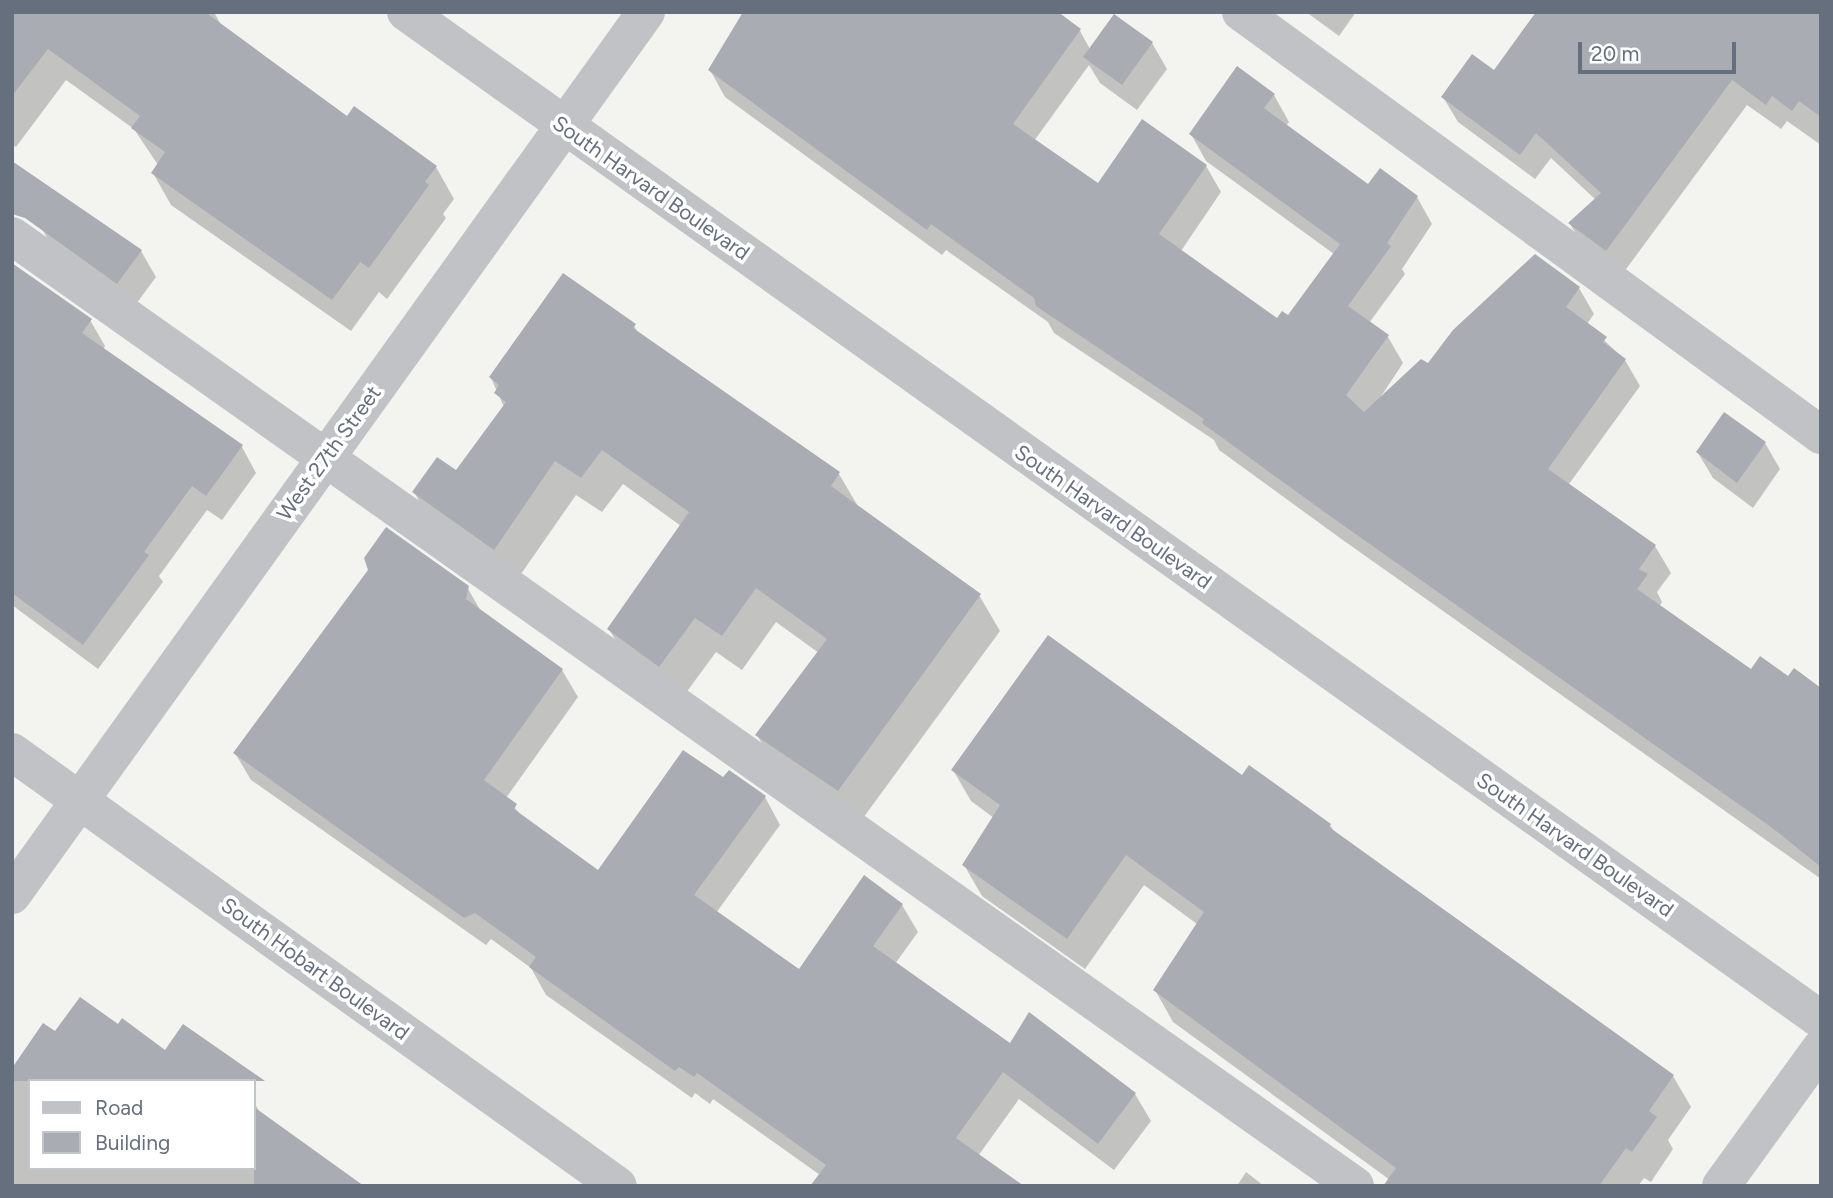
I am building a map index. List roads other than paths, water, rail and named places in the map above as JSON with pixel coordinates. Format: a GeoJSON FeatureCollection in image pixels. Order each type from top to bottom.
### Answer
{"type":"FeatureCollection","features":[{"type":"Feature","properties":{"kind":"street","name":"South Harvard Boulevard"},"geometry":{"type":"LineString","coordinates":[[406,12],[1821,1020]]}},
{"type":"Feature","properties":{"kind":"street","name":"West 27th Street"},"geometry":{"type":"LineString","coordinates":[[12,895],[646,12]]}},
{"type":"Feature","properties":{"kind":"street"},"geometry":{"type":"LineString","coordinates":[[1241,12],[1821,435]]}},
{"type":"Feature","properties":{"kind":"street"},"geometry":{"type":"LineString","coordinates":[[12,236],[1355,1186]]}},
{"type":"Feature","properties":{"kind":"street","name":"South Hobart Boulevard"},"geometry":{"type":"LineString","coordinates":[[12,752],[618,1186]]}},
{"type":"Feature","properties":{"kind":"street"},"geometry":{"type":"LineString","coordinates":[[1721,1186],[1821,1048]]}}]}
